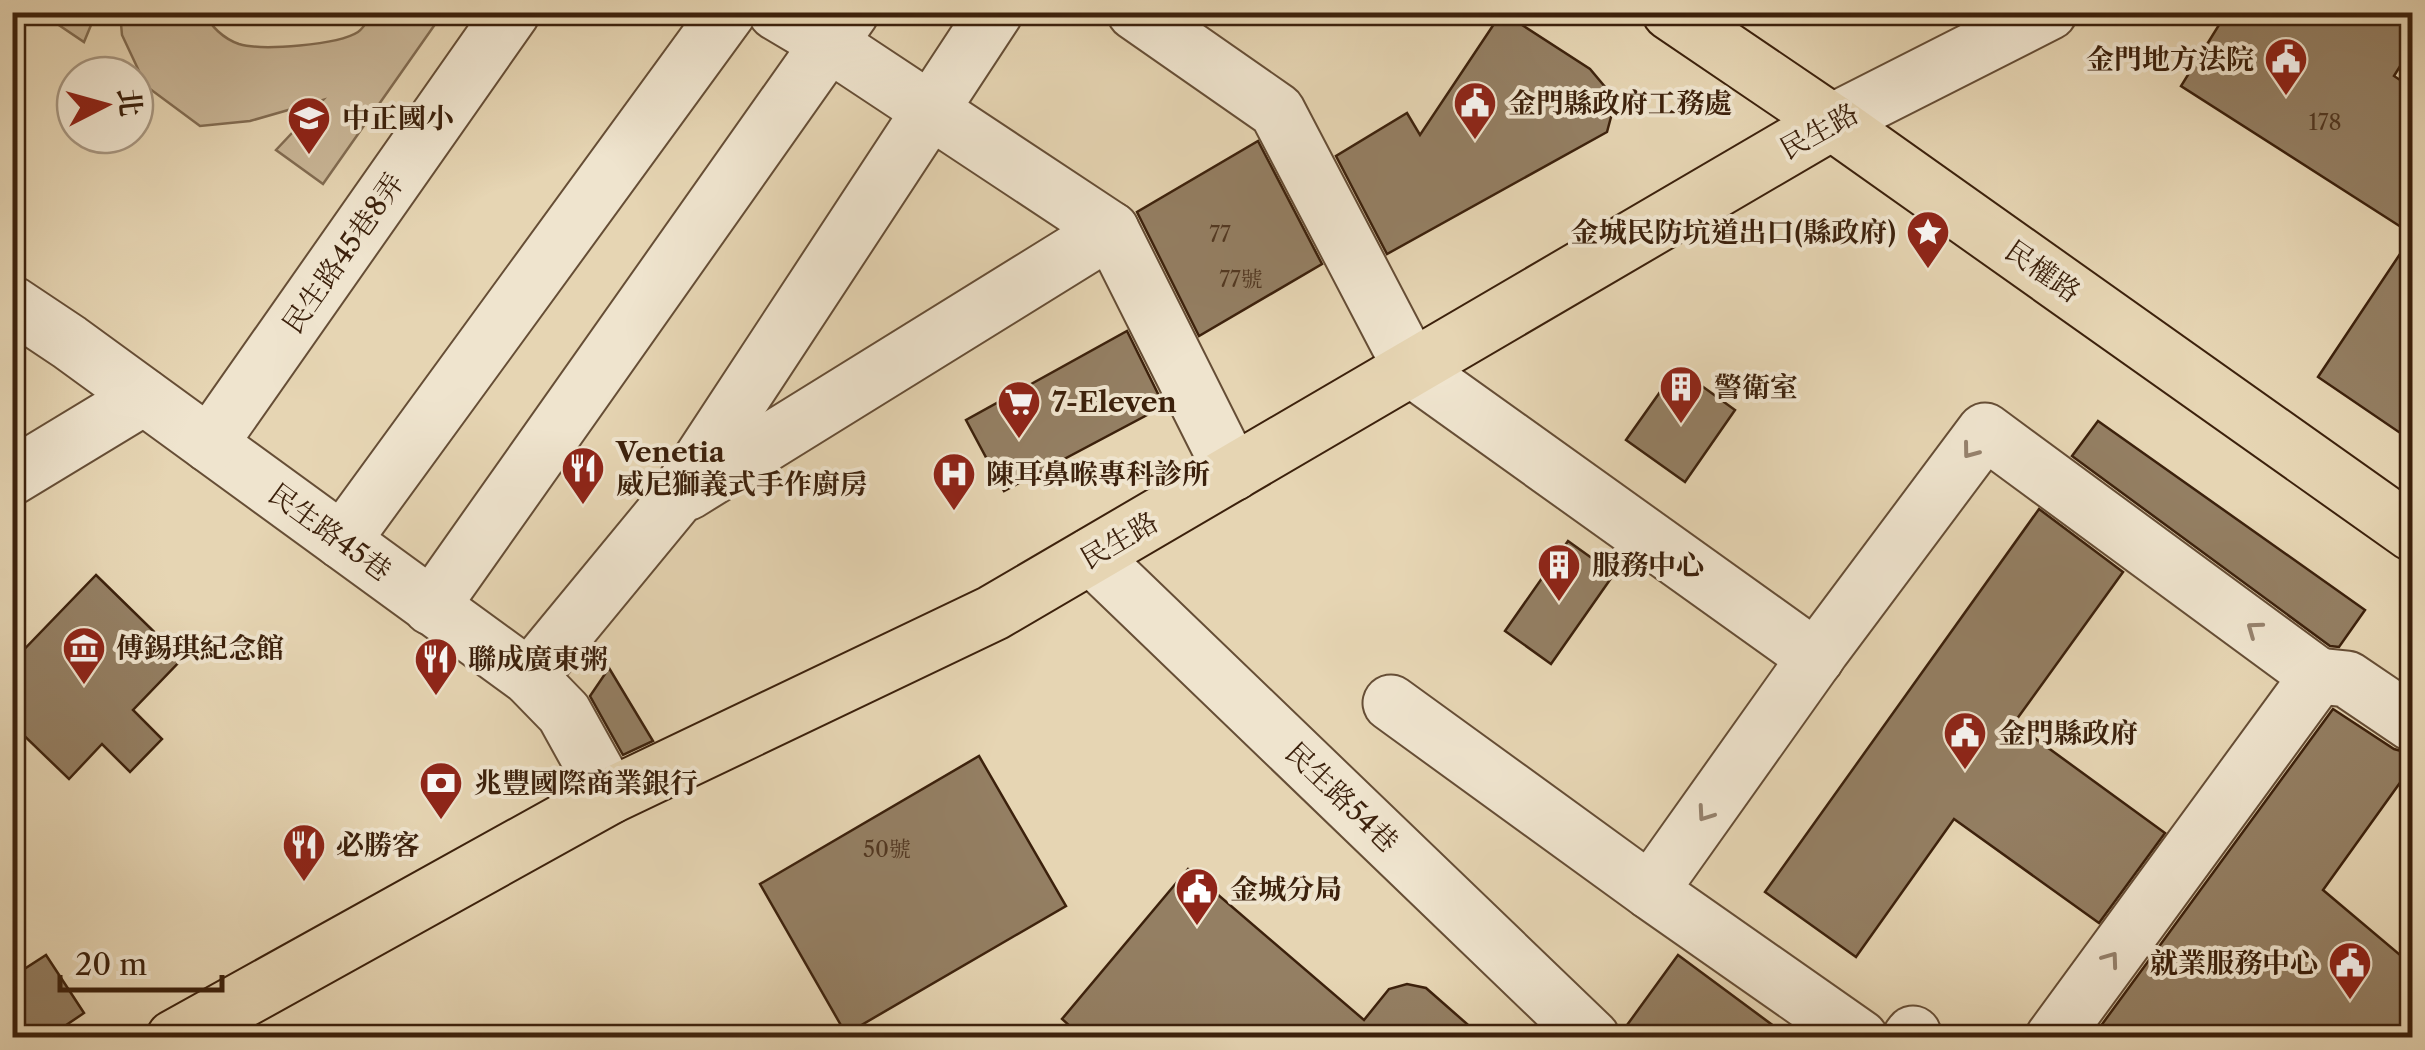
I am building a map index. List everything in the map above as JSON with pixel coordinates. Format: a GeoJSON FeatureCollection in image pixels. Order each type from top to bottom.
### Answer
{"type":"FeatureCollection","features":[{"type":"Feature","properties":{"kind":"main road","name":"民權路"},"geometry":{"type":"LineString","coordinates":[[1670,12],[1832,122],[2412,533]]}},
{"type":"Feature","properties":{"kind":"main road","name":"民生路"},"geometry":{"type":"LineString","coordinates":[[174,1038],[610,796],[994,613],[1832,122]]}},
{"type":"Feature","properties":{"kind":"street","name":"民生路45巷8弄"},"geometry":{"type":"LineString","coordinates":[[209,444],[512,12]]}},
{"type":"Feature","properties":{"kind":"street"},"geometry":{"type":"LineString","coordinates":[[342,541],[728,12]]}},
{"type":"Feature","properties":{"kind":"street"},"geometry":{"type":"LineString","coordinates":[[776,12],[840,28],[930,111],[1110,230],[1233,473]]}},
{"type":"Feature","properties":{"kind":"street"},"geometry":{"type":"LineString","coordinates":[[529,677],[674,501],[995,12]]}},
{"type":"Feature","properties":{"kind":"street"},"geometry":{"type":"LineString","coordinates":[[1135,12],[1277,111],[1412,369],[1816,658]]}},
{"type":"Feature","properties":{"kind":"street","name":"民生路"},"geometry":{"type":"LineString","coordinates":[[1832,122],[2049,12]]}},
{"type":"Feature","properties":{"kind":"street"},"geometry":{"type":"LineString","coordinates":[[431,606],[840,28]]}},
{"type":"Feature","properties":{"kind":"street"},"geometry":{"type":"LineString","coordinates":[[674,501],[1110,230]]}},
{"type":"Feature","properties":{"kind":"street","name":"民生路45巷"},"geometry":{"type":"LineString","coordinates":[[12,304],[529,677],[564,714],[610,796]]}},
{"type":"Feature","properties":{"kind":"street"},"geometry":{"type":"LineString","coordinates":[[12,477],[144,397]]}},
{"type":"Feature","properties":{"kind":"street"},"geometry":{"type":"LineString","coordinates":[[1650,891],[1726,755],[1816,658],[1886,536],[1985,431],[2202,599],[2318,676],[2347,679],[2412,723]]}},
{"type":"Feature","properties":{"kind":"street","name":"民生路54巷"},"geometry":{"type":"LineString","coordinates":[[1091,556],[1592,1038]]}},
{"type":"Feature","properties":{"kind":"street"},"geometry":{"type":"LineString","coordinates":[[2053,1038],[2318,676]]}},
{"type":"Feature","properties":{"kind":"street"},"geometry":{"type":"LineString","coordinates":[[1391,703],[1650,891],[1894,1036]]}},
{"type":"Feature","properties":{"kind":"shaded area"},"geometry":{"type":"Polygon","coordinates":[[[41,13],[96,13],[84,42],[41,13]]]}},
{"type":"Feature","properties":{"kind":"shaded area"},"geometry":{"type":"Polygon","coordinates":[[[120,13],[205,13],[214,27],[239,44],[300,46],[348,37],[360,30],[373,13],[443,13],[323,184],[276,150],[323,100],[250,121],[200,126],[155,93],[155,55],[131,55],[122,35],[120,13]]]}},
{"type":"Feature","properties":{"kind":"building","name":"金門縣政府工務處"},"geometry":{"type":"Polygon","coordinates":[[[1502,12],[1590,69],[1606,88],[1611,117],[1607,132],[1387,254],[1336,156],[1407,113],[1420,135],[1502,12]]]}},
{"type":"Feature","properties":{"kind":"building"},"geometry":{"type":"Polygon","coordinates":[[[2227,12],[2412,12],[2412,47],[2394,76],[2412,88],[2412,234],[2181,86],[2227,12]]]}},
{"type":"Feature","properties":{"kind":"building"},"geometry":{"type":"Polygon","coordinates":[[[1258,141],[1322,264],[1199,336],[1137,212],[1258,141]]]}},
{"type":"Feature","properties":{"kind":"building"},"geometry":{"type":"Polygon","coordinates":[[[2412,236],[2412,441],[2318,377],[2412,236]]]}},
{"type":"Feature","properties":{"kind":"building"},"geometry":{"type":"Polygon","coordinates":[[[1127,331],[1164,406],[1004,491],[966,420],[1127,331]]]}},
{"type":"Feature","properties":{"kind":"building","name":"警衛室"},"geometry":{"type":"Polygon","coordinates":[[[1677,368],[1735,410],[1685,482],[1626,440],[1677,368]]]}},
{"type":"Feature","properties":{"kind":"building"},"geometry":{"type":"Polygon","coordinates":[[[2098,421],[2365,610],[2339,647],[2330,646],[2072,456],[2098,421]]]}},
{"type":"Feature","properties":{"kind":"building","name":"金門縣政府"},"geometry":{"type":"Polygon","coordinates":[[[2039,509],[2123,572],[2014,723],[2165,833],[2099,923],[1954,819],[1856,957],[1765,892],[2039,509]]]}},
{"type":"Feature","properties":{"kind":"building","name":"服務中心"},"geometry":{"type":"Polygon","coordinates":[[[1568,541],[1614,574],[1551,664],[1505,631],[1568,541]]]}},
{"type":"Feature","properties":{"kind":"building","name":"傅錫琪紀念館"},"geometry":{"type":"Polygon","coordinates":[[[96,575],[182,659],[133,710],[162,739],[130,772],[102,744],[69,779],[12,724],[12,662],[96,575]]]}},
{"type":"Feature","properties":{"kind":"building"},"geometry":{"type":"Polygon","coordinates":[[[609,668],[653,741],[623,755],[590,696],[609,668]]]}},
{"type":"Feature","properties":{"kind":"building"},"geometry":{"type":"Polygon","coordinates":[[[2333,709],[2394,749],[2412,754],[2412,766],[2323,890],[2412,965],[2412,1038],[2092,1038],[2333,709]]]}},
{"type":"Feature","properties":{"kind":"building"},"geometry":{"type":"Polygon","coordinates":[[[979,756],[1066,906],[846,1034],[760,884],[979,756]]]}},
{"type":"Feature","properties":{"kind":"building","name":"金城分局"},"geometry":{"type":"Polygon","coordinates":[[[1188,869],[1364,1020],[1389,989],[1407,984],[1426,988],[1483,1038],[1083,1038],[1062,1019],[1188,869]]]}},
{"type":"Feature","properties":{"kind":"building"},"geometry":{"type":"Polygon","coordinates":[[[46,955],[84,1013],[47,1038],[12,1038],[12,977],[46,955]]]}},
{"type":"Feature","properties":{"kind":"building"},"geometry":{"type":"Polygon","coordinates":[[[1678,955],[1790,1038],[1622,1038],[1622,1032],[1678,955]]]}},
{"type":"Feature","properties":{"kind":"place","name":"金門地方法院"},"geometry":{"type":"Point","coordinates":[2286,97]}},
{"type":"Feature","properties":{"kind":"place","name":"金門縣政府工務處"},"geometry":{"type":"Point","coordinates":[1475,141]}},
{"type":"Feature","properties":{"kind":"place","name":"中正國小"},"geometry":{"type":"Point","coordinates":[309,156]}},
{"type":"Feature","properties":{"kind":"place","name":"金城民防坑道出口(縣政府)"},"geometry":{"type":"Point","coordinates":[1928,270]}},
{"type":"Feature","properties":{"kind":"place","name":"警衛室"},"geometry":{"type":"Point","coordinates":[1681,425]}},
{"type":"Feature","properties":{"kind":"place","name":"7-Eleven"},"geometry":{"type":"Point","coordinates":[1019,440]}},
{"type":"Feature","properties":{"kind":"place","name":"Venetia 威尼獅義式手作廚房"},"geometry":{"type":"Point","coordinates":[583,506]}},
{"type":"Feature","properties":{"kind":"place","name":"陳耳鼻喉專科診所"},"geometry":{"type":"Point","coordinates":[954,512]}},
{"type":"Feature","properties":{"kind":"place","name":"服務中心"},"geometry":{"type":"Point","coordinates":[1559,603]}},
{"type":"Feature","properties":{"kind":"place","name":"傅錫琪紀念館"},"geometry":{"type":"Point","coordinates":[84,686]}},
{"type":"Feature","properties":{"kind":"place","name":"聯成廣東粥"},"geometry":{"type":"Point","coordinates":[436,697]}},
{"type":"Feature","properties":{"kind":"place","name":"金門縣政府"},"geometry":{"type":"Point","coordinates":[1965,771]}},
{"type":"Feature","properties":{"kind":"place","name":"兆豐國際商業銀行"},"geometry":{"type":"Point","coordinates":[441,821]}},
{"type":"Feature","properties":{"kind":"place","name":"必勝客"},"geometry":{"type":"Point","coordinates":[304,883]}},
{"type":"Feature","properties":{"kind":"place","name":"金城分局"},"geometry":{"type":"Point","coordinates":[1197,927]}},
{"type":"Feature","properties":{"kind":"place","name":"就業服務中心"},"geometry":{"type":"Point","coordinates":[2350,1001]}}]}
